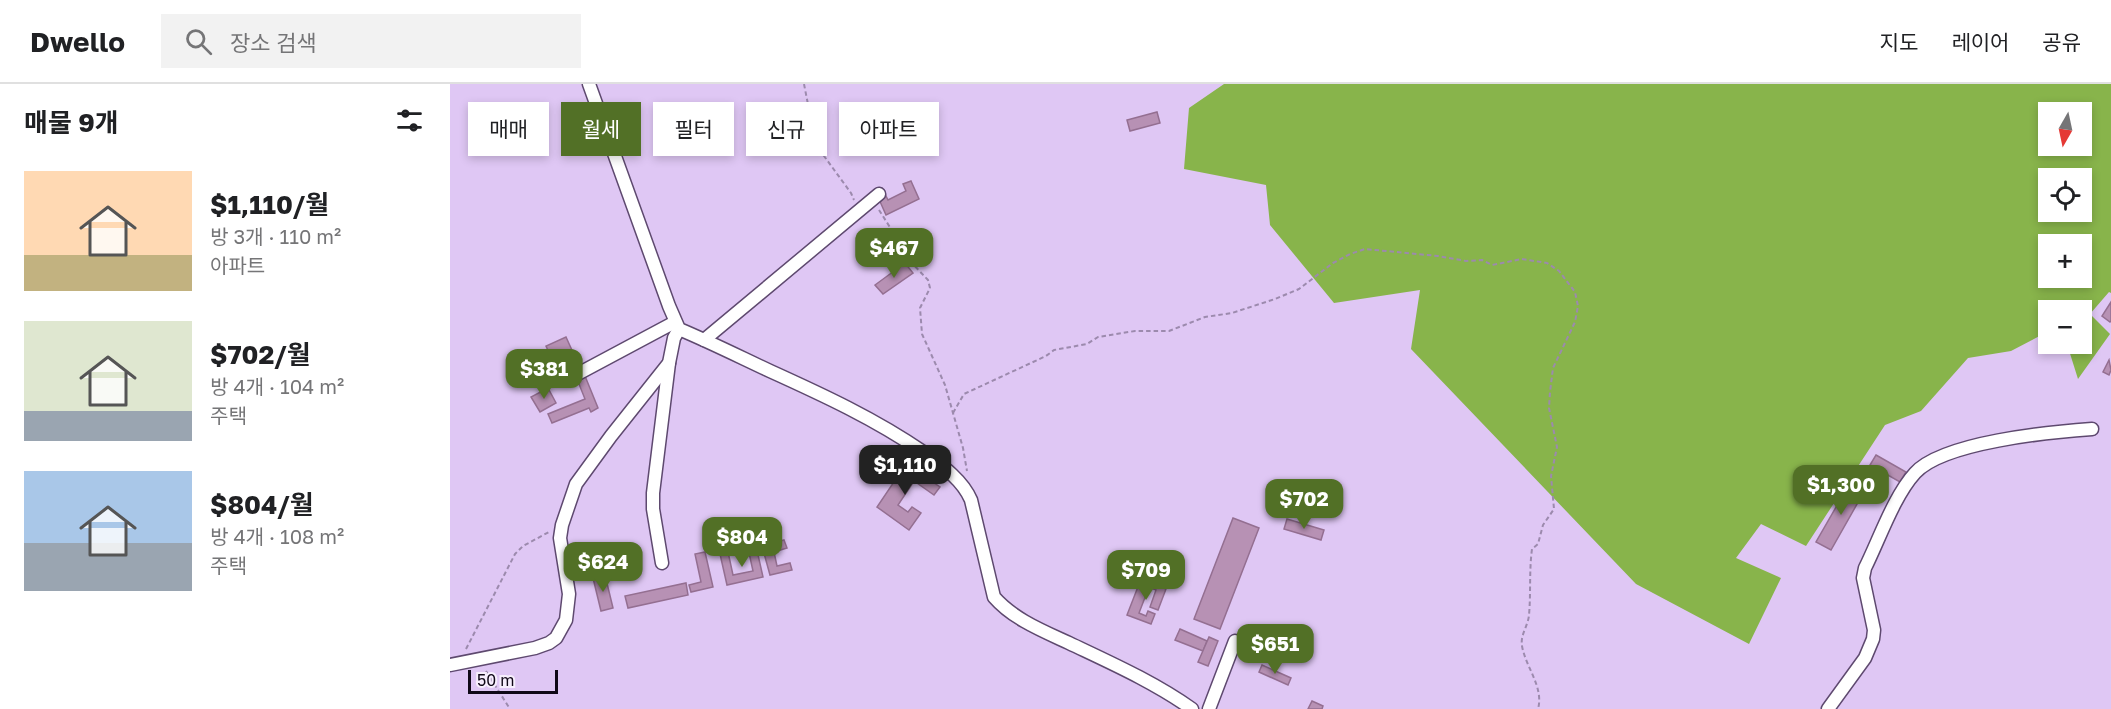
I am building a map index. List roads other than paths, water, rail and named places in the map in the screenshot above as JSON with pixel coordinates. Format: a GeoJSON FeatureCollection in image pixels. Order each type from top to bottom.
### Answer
{"type":"FeatureCollection","features":[{"type":"Feature","properties":{"kind":"street"},"geometry":{"type":"LineString","coordinates":[[589,84],[677,325],[669,363],[653,493],[653,509],[662,563]]}},
{"type":"Feature","properties":{"kind":"street"},"geometry":{"type":"LineString","coordinates":[[705,340],[875,197]]}},
{"type":"Feature","properties":{"kind":"street"},"geometry":{"type":"LineString","coordinates":[[677,325],[873,420],[939,464],[966,488],[971,500],[994,597],[1000,604],[1010,613],[1137,676],[1192,709]]}},
{"type":"Feature","properties":{"kind":"street"},"geometry":{"type":"LineString","coordinates":[[572,377],[677,325]]}},
{"type":"Feature","properties":{"kind":"street"},"geometry":{"type":"LineString","coordinates":[[454,664],[535,648],[549,644],[556,638],[566,620],[569,594],[560,538],[576,484],[669,363]]}},
{"type":"Feature","properties":{"kind":"street"},"geometry":{"type":"LineString","coordinates":[[1828,709],[1838,698],[1870,649],[1874,630],[1863,578],[1865,568],[1903,490],[1914,473],[1934,459],[1983,445],[2027,435],[2092,429]]}},
{"type":"Feature","properties":{"kind":"street"},"geometry":{"type":"LineString","coordinates":[[1209,709],[1234,641]]}}]}
